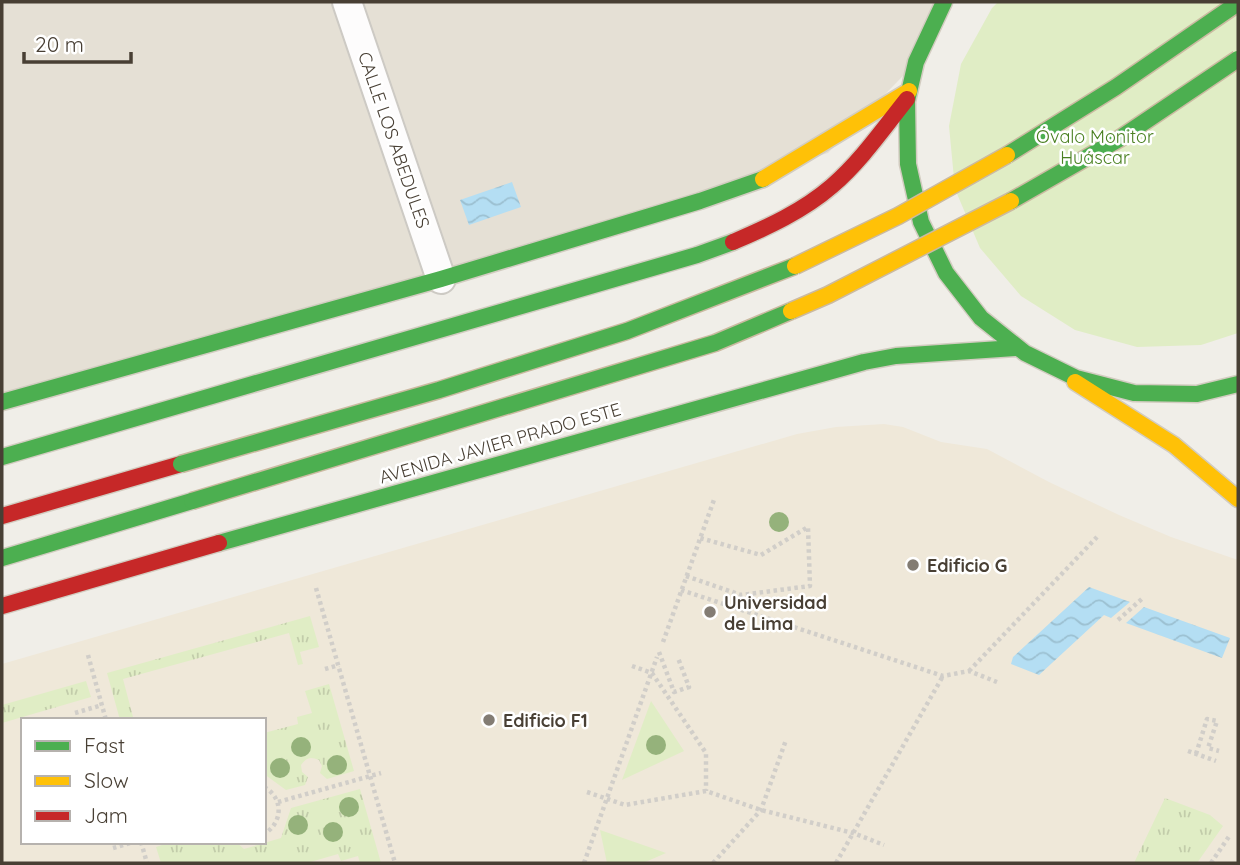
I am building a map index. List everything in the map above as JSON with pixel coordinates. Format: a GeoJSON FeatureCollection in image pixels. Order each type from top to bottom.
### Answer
{"type":"FeatureCollection","features":[{"type":"Feature","properties":{"kind":"main road"},"geometry":{"type":"LineString","coordinates":[[944,2],[923,40],[908,95],[907,170],[926,239],[963,300],[1015,348],[1068,377],[1156,433],[1238,499]]}},
{"type":"Feature","properties":{"kind":"main road"},"geometry":{"type":"LineString","coordinates":[[2,516],[439,390],[627,331],[791,268],[898,216],[1015,150],[1116,87],[1238,3]]}},
{"type":"Feature","properties":{"kind":"main road"},"geometry":{"type":"LineString","coordinates":[[2,558],[715,343],[828,295],[985,216],[1119,139],[1238,59]]}},
{"type":"Feature","properties":{"kind":"main road"},"geometry":{"type":"LineString","coordinates":[[2,402],[441,279],[700,201],[766,178],[908,95]]}},
{"type":"Feature","properties":{"kind":"main road"},"geometry":{"type":"LineString","coordinates":[[2,457],[684,259],[751,236],[793,213],[831,186],[861,157],[908,95]]}},
{"type":"Feature","properties":{"kind":"main road","name":"AVENIDA JAVIER PRADO ESTE"},"geometry":{"type":"LineString","coordinates":[[2,606],[864,362],[897,356],[1015,348]]}},
{"type":"Feature","properties":{"kind":"main road"},"geometry":{"type":"LineString","coordinates":[[1068,377],[1132,394],[1199,394],[1238,384]]}},
{"type":"Feature","properties":{"kind":"street","name":"CALLE LOS ABEDULES"},"geometry":{"type":"LineString","coordinates":[[347,2],[441,279]]}},
{"type":"Feature","properties":{"kind":"path"},"geometry":{"type":"LineString","coordinates":[[663,642],[715,497]]}},
{"type":"Feature","properties":{"kind":"path"},"geometry":{"type":"LineString","coordinates":[[686,576],[741,595],[810,586],[808,527],[761,555],[700,538]]}},
{"type":"Feature","properties":{"kind":"path"},"geometry":{"type":"LineString","coordinates":[[969,671],[1097,537]]}},
{"type":"Feature","properties":{"kind":"path"},"geometry":{"type":"LineString","coordinates":[[316,588],[395,863]]}},
{"type":"Feature","properties":{"kind":"path"},"geometry":{"type":"LineString","coordinates":[[681,590],[943,676],[969,671],[997,682]]}},
{"type":"Feature","properties":{"kind":"path"},"geometry":{"type":"LineString","coordinates":[[1118,620],[1144,597]]}},
{"type":"Feature","properties":{"kind":"path"},"geometry":{"type":"LineString","coordinates":[[584,863],[658,654],[674,692],[689,687],[678,658]]}},
{"type":"Feature","properties":{"kind":"path"},"geometry":{"type":"LineString","coordinates":[[88,655],[105,718]]}},
{"type":"Feature","properties":{"kind":"path"},"geometry":{"type":"LineString","coordinates":[[325,669],[339,666]]}},
{"type":"Feature","properties":{"kind":"path"},"geometry":{"type":"LineString","coordinates":[[632,666],[652,673],[706,752],[706,791]]}},
{"type":"Feature","properties":{"kind":"path"},"geometry":{"type":"LineString","coordinates":[[836,863],[943,676]]}},
{"type":"Feature","properties":{"kind":"path"},"geometry":{"type":"LineString","coordinates":[[75,713],[102,705]]}},
{"type":"Feature","properties":{"kind":"path"},"geometry":{"type":"LineString","coordinates":[[1196,754],[1207,719],[1217,721],[1208,748],[1219,751]]}},
{"type":"Feature","properties":{"kind":"path"},"geometry":{"type":"LineString","coordinates":[[713,863],[761,810],[786,740]]}},
{"type":"Feature","properties":{"kind":"path"},"geometry":{"type":"LineString","coordinates":[[1188,751],[1216,761]]}},
{"type":"Feature","properties":{"kind":"path"},"geometry":{"type":"LineString","coordinates":[[278,803],[381,773]]}},
{"type":"Feature","properties":{"kind":"path"},"geometry":{"type":"LineString","coordinates":[[266,789],[275,796],[278,803],[278,820],[266,833]]}},
{"type":"Feature","properties":{"kind":"path"},"geometry":{"type":"LineString","coordinates":[[587,792],[625,804],[706,791],[761,810],[853,833],[884,845]]}},
{"type":"Feature","properties":{"kind":"path"},"geometry":{"type":"LineString","coordinates":[[1211,863],[1230,835]]}},
{"type":"Feature","properties":{"kind":"path"},"geometry":{"type":"LineString","coordinates":[[113,848],[127,844]]}},
{"type":"Feature","properties":{"kind":"path"},"geometry":{"type":"LineString","coordinates":[[142,844],[147,863]]}},
{"type":"Feature","properties":{"kind":"shaded area"},"geometry":{"type":"Polygon","coordinates":[[[2,2],[952,2],[932,46],[828,153],[2,411],[2,2]]]}},
{"type":"Feature","properties":{"kind":"shaded area","name":"Universidad de Lima"},"geometry":{"type":"Polygon","coordinates":[[[884,424],[903,427],[941,442],[987,449],[1119,515],[1171,537],[1238,560],[1238,863],[2,863],[2,664],[797,434],[836,427],[884,424]]]}},
{"type":"Feature","properties":{"kind":"green space","name":"Óvalo Monitor Huáscar"},"geometry":{"type":"Polygon","coordinates":[[[998,2],[1238,2],[1238,333],[1201,345],[1137,347],[1075,330],[1021,296],[980,248],[955,189],[949,126],[961,64],[998,2]]]}},
{"type":"Feature","properties":{"kind":"green space"},"geometry":{"type":"Polygon","coordinates":[[[310,616],[319,647],[300,652],[303,664],[298,665],[289,633],[123,679],[133,717],[129,718],[119,718],[107,673],[310,616]]]}},
{"type":"Feature","properties":{"kind":"green space"},"geometry":{"type":"Polygon","coordinates":[[[86,681],[91,697],[2,723],[2,705],[86,681]]]}},
{"type":"Feature","properties":{"kind":"green space"},"geometry":{"type":"Polygon","coordinates":[[[329,684],[354,771],[327,779],[320,773],[322,766],[319,760],[308,758],[301,765],[302,772],[308,777],[305,785],[286,790],[266,775],[266,732],[298,724],[297,717],[312,713],[305,691],[329,684]]]}},
{"type":"Feature","properties":{"kind":"green space"},"geometry":{"type":"Polygon","coordinates":[[[651,701],[684,751],[622,780],[651,701]]]}},
{"type":"Feature","properties":{"kind":"green space"},"geometry":{"type":"Polygon","coordinates":[[[360,789],[381,863],[360,863],[358,856],[341,861],[338,854],[307,863],[161,863],[156,847],[165,844],[238,844],[244,849],[281,838],[291,808],[360,789]]]}},
{"type":"Feature","properties":{"kind":"green space"},"geometry":{"type":"Polygon","coordinates":[[[1165,798],[1210,815],[1223,826],[1197,863],[1134,863],[1165,798]]]}},
{"type":"Feature","properties":{"kind":"green space"},"geometry":{"type":"Polygon","coordinates":[[[600,830],[666,853],[643,863],[607,863],[600,830]]]}},
{"type":"Feature","properties":{"kind":"water"},"geometry":{"type":"Polygon","coordinates":[[[512,182],[521,207],[469,225],[460,200],[512,182]]]}},
{"type":"Feature","properties":{"kind":"water"},"geometry":{"type":"Polygon","coordinates":[[[1089,587],[1130,602],[1111,618],[1104,615],[1039,675],[1011,664],[1013,657],[1089,587]]]}},
{"type":"Feature","properties":{"kind":"water"},"geometry":{"type":"Polygon","coordinates":[[[1144,607],[1230,638],[1222,658],[1126,623],[1144,607]]]}},
{"type":"Feature","properties":{"kind":"traffic: fast"},"geometry":{"type":"LineString","coordinates":[[944,2],[916,62],[907,101],[908,164],[921,222],[946,273],[981,318],[1025,353],[1076,378],[1134,393],[1197,394],[1238,384]]}},
{"type":"Feature","properties":{"kind":"traffic: fast"},"geometry":{"type":"LineString","coordinates":[[1007,155],[1116,87],[1238,3]]}},
{"type":"Feature","properties":{"kind":"traffic: fast"},"geometry":{"type":"LineString","coordinates":[[1011,201],[1119,139],[1238,59]]}},
{"type":"Feature","properties":{"kind":"traffic: fast"},"geometry":{"type":"LineString","coordinates":[[2,402],[441,279],[700,201],[763,179]]}},
{"type":"Feature","properties":{"kind":"traffic: fast"},"geometry":{"type":"LineString","coordinates":[[2,457],[697,255],[733,242]]}},
{"type":"Feature","properties":{"kind":"traffic: fast"},"geometry":{"type":"LineString","coordinates":[[181,464],[439,390],[627,331],[795,266]]}},
{"type":"Feature","properties":{"kind":"traffic: fast"},"geometry":{"type":"LineString","coordinates":[[192,501],[715,343],[791,311]]}},
{"type":"Feature","properties":{"kind":"traffic: fast"},"geometry":{"type":"LineString","coordinates":[[219,543],[864,362],[896,356],[1015,348]]}},
{"type":"Feature","properties":{"kind":"traffic: fast"},"geometry":{"type":"LineString","coordinates":[[2,558],[192,501]]}},
{"type":"Feature","properties":{"kind":"traffic: slow"},"geometry":{"type":"LineString","coordinates":[[763,179],[909,91]]}},
{"type":"Feature","properties":{"kind":"traffic: slow"},"geometry":{"type":"LineString","coordinates":[[795,266],[898,216],[1007,155]]}},
{"type":"Feature","properties":{"kind":"traffic: slow"},"geometry":{"type":"LineString","coordinates":[[791,311],[828,295],[1011,201]]}},
{"type":"Feature","properties":{"kind":"traffic: slow"},"geometry":{"type":"LineString","coordinates":[[1075,382],[1174,445],[1238,499]]}},
{"type":"Feature","properties":{"kind":"traffic: jam"},"geometry":{"type":"LineString","coordinates":[[733,242],[797,211],[832,186],[862,155],[907,99]]}},
{"type":"Feature","properties":{"kind":"traffic: jam"},"geometry":{"type":"LineString","coordinates":[[2,516],[181,464]]}},
{"type":"Feature","properties":{"kind":"traffic: jam"},"geometry":{"type":"LineString","coordinates":[[2,606],[219,543]]}},
{"type":"Feature","properties":{"kind":"place","name":"Edificio G"},"geometry":{"type":"Point","coordinates":[913,565]}},
{"type":"Feature","properties":{"kind":"place","name":"Universidad de Lima"},"geometry":{"type":"Point","coordinates":[710,612]}},
{"type":"Feature","properties":{"kind":"place","name":"Edificio F1"},"geometry":{"type":"Point","coordinates":[489,720]}}]}
